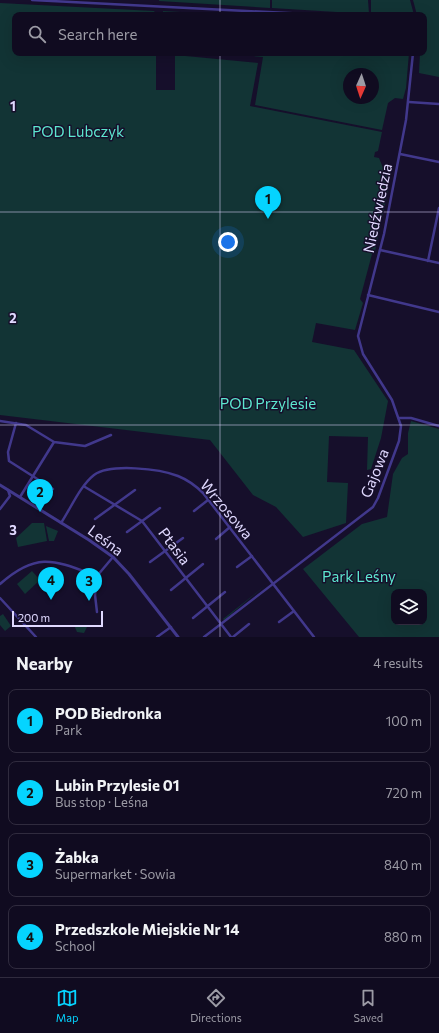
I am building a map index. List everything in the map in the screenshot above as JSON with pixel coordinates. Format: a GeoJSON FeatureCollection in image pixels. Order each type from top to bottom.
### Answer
{"type":"FeatureCollection","features":[{"type":"Feature","properties":{"kind":"street"},"geometry":{"type":"LineString","coordinates":[[32,0],[268,12]]}},
{"type":"Feature","properties":{"kind":"street","name":"Niedźwiedzia"},"geometry":{"type":"LineString","coordinates":[[368,295],[380,250],[400,154],[409,102],[413,56]]}},
{"type":"Feature","properties":{"kind":"street"},"geometry":{"type":"LineString","coordinates":[[409,102],[439,104]]}},
{"type":"Feature","properties":{"kind":"street"},"geometry":{"type":"LineString","coordinates":[[400,154],[439,162]]}},
{"type":"Feature","properties":{"kind":"street"},"geometry":{"type":"LineString","coordinates":[[428,261],[439,208]]}},
{"type":"Feature","properties":{"kind":"street"},"geometry":{"type":"LineString","coordinates":[[380,250],[439,263]]}},
{"type":"Feature","properties":{"kind":"street"},"geometry":{"type":"LineString","coordinates":[[368,295],[439,312]]}},
{"type":"Feature","properties":{"kind":"street","name":"Gajowa"},"geometry":{"type":"LineString","coordinates":[[204,637],[375,504],[400,437],[399,418],[392,400],[363,354],[359,345],[359,331],[368,295]]}},
{"type":"Feature","properties":{"kind":"street"},"geometry":{"type":"LineString","coordinates":[[399,418],[410,418],[439,426]]}},
{"type":"Feature","properties":{"kind":"street"},"geometry":{"type":"LineString","coordinates":[[0,421],[26,425],[54,442],[85,446],[111,435]]}},
{"type":"Feature","properties":{"kind":"street"},"geometry":{"type":"LineString","coordinates":[[16,423],[8,452],[9,461],[53,489]]}},
{"type":"Feature","properties":{"kind":"street"},"geometry":{"type":"LineString","coordinates":[[20,497],[54,442]]}},
{"type":"Feature","properties":{"kind":"street","name":"Wrzosowa"},"geometry":{"type":"LineString","coordinates":[[61,523],[89,479],[99,472],[110,468],[122,467],[168,473],[179,476],[197,487],[208,500],[314,637]]}},
{"type":"Feature","properties":{"kind":"street","name":"Leśna"},"geometry":{"type":"LineString","coordinates":[[0,485],[113,557],[129,574],[178,637]]}},
{"type":"Feature","properties":{"kind":"street","name":"Ptasia"},"geometry":{"type":"LineString","coordinates":[[84,486],[142,520],[232,637]]}},
{"type":"Feature","properties":{"kind":"street"},"geometry":{"type":"LineString","coordinates":[[0,510],[10,496],[7,489]]}},
{"type":"Feature","properties":{"kind":"street"},"geometry":{"type":"LineString","coordinates":[[95,519],[135,490]]}},
{"type":"Feature","properties":{"kind":"street"},"geometry":{"type":"LineString","coordinates":[[194,511],[208,500]]}},
{"type":"Feature","properties":{"kind":"street"},"geometry":{"type":"LineString","coordinates":[[127,532],[160,508]]}},
{"type":"Feature","properties":{"kind":"street"},"geometry":{"type":"LineString","coordinates":[[216,538],[230,527]]}},
{"type":"Feature","properties":{"kind":"street"},"geometry":{"type":"LineString","coordinates":[[150,562],[183,538]]}},
{"type":"Feature","properties":{"kind":"street"},"geometry":{"type":"LineString","coordinates":[[237,567],[252,556]]}},
{"type":"Feature","properties":{"kind":"street"},"geometry":{"type":"LineString","coordinates":[[97,612],[95,595],[97,576],[113,557]]}},
{"type":"Feature","properties":{"kind":"street"},"geometry":{"type":"LineString","coordinates":[[0,584],[19,569],[31,563],[56,562],[97,576]]}},
{"type":"Feature","properties":{"kind":"street"},"geometry":{"type":"LineString","coordinates":[[171,590],[203,564]]}},
{"type":"Feature","properties":{"kind":"street"},"geometry":{"type":"LineString","coordinates":[[193,618],[225,592]]}},
{"type":"Feature","properties":{"kind":"street"},"geometry":{"type":"LineString","coordinates":[[0,598],[36,637]]}},
{"type":"Feature","properties":{"kind":"street"},"geometry":{"type":"LineString","coordinates":[[280,622],[294,611]]}},
{"type":"Feature","properties":{"kind":"street"},"geometry":{"type":"LineString","coordinates":[[232,637],[250,624]]}},
{"type":"Feature","properties":{"kind":"street"},"geometry":{"type":"LineString","coordinates":[[157,637],[171,627]]}},
{"type":"Feature","properties":{"kind":"green space"},"geometry":{"type":"Polygon","coordinates":[[[270,0],[270,8],[159,1],[270,0]]]}},
{"type":"Feature","properties":{"kind":"green space"},"geometry":{"type":"Polygon","coordinates":[[[272,0],[368,0],[369,12],[337,12],[272,8],[272,0]]]}},
{"type":"Feature","properties":{"kind":"green space"},"geometry":{"type":"Polygon","coordinates":[[[371,0],[410,0],[413,12],[371,12],[371,0]]]}},
{"type":"Feature","properties":{"kind":"green space"},"geometry":{"type":"Polygon","coordinates":[[[413,0],[439,0],[439,77],[419,73],[420,56],[427,56],[427,12],[416,12],[413,0]]]}},
{"type":"Feature","properties":{"kind":"green space"},"geometry":{"type":"Polygon","coordinates":[[[0,3],[155,12],[12,12],[12,56],[156,56],[156,90],[175,90],[175,56],[258,63],[250,106],[382,132],[378,151],[375,152],[374,157],[379,158],[389,186],[375,251],[372,254],[360,299],[363,303],[355,330],[316,323],[312,342],[354,350],[388,401],[381,438],[371,469],[367,470],[368,437],[329,436],[327,482],[348,483],[346,523],[303,537],[276,507],[253,495],[210,440],[0,415],[0,3]]]}},
{"type":"Feature","properties":{"kind":"green space"},"geometry":{"type":"Polygon","coordinates":[[[252,56],[409,56],[406,88],[403,99],[395,98],[388,103],[382,130],[255,105],[263,57],[252,56]]]}},
{"type":"Feature","properties":{"kind":"green space","name":"Park Leśny"},"geometry":{"type":"Polygon","coordinates":[[[411,421],[439,429],[439,637],[359,637],[303,569],[362,524],[387,517],[393,474],[402,458],[408,454],[408,433],[411,421]]]}},
{"type":"Feature","properties":{"kind":"green space"},"geometry":{"type":"Polygon","coordinates":[[[32,523],[44,523],[47,541],[18,547],[16,538],[32,523]]]}},
{"type":"Feature","properties":{"kind":"green space"},"geometry":{"type":"Polygon","coordinates":[[[46,526],[58,531],[54,541],[49,541],[46,526]]]}},
{"type":"Feature","properties":{"kind":"green space"},"geometry":{"type":"Polygon","coordinates":[[[32,571],[40,580],[25,594],[17,584],[32,571]]]}},
{"type":"Feature","properties":{"kind":"green space"},"geometry":{"type":"Polygon","coordinates":[[[266,585],[224,620],[223,619],[266,585]]]}},
{"type":"Feature","properties":{"kind":"green space"},"geometry":{"type":"Polygon","coordinates":[[[3,614],[11,626],[5,631],[0,625],[0,616],[3,614]]]}},
{"type":"Feature","properties":{"kind":"green space"},"geometry":{"type":"Polygon","coordinates":[[[74,625],[87,627],[84,633],[77,632],[74,625]]]}},
{"type":"Feature","properties":{"kind":"place","name":"POD Biedronka"},"geometry":{"type":"Point","coordinates":[268,219]}},
{"type":"Feature","properties":{"kind":"place","name":"Lubin Przylesie 01"},"geometry":{"type":"Point","coordinates":[40,512]}},
{"type":"Feature","properties":{"kind":"place","name":"Przedszkole Miejskie Nr 14"},"geometry":{"type":"Point","coordinates":[51,600]}},
{"type":"Feature","properties":{"kind":"place","name":"Żabka"},"geometry":{"type":"Point","coordinates":[89,601]}},
{"type":"Feature","properties":{"kind":"park label","name":"POD Lubczyk"},"geometry":{"type":"Point","coordinates":[78,131]}},
{"type":"Feature","properties":{"kind":"park label","name":"POD Przylesie"},"geometry":{"type":"Point","coordinates":[268,403]}}]}
